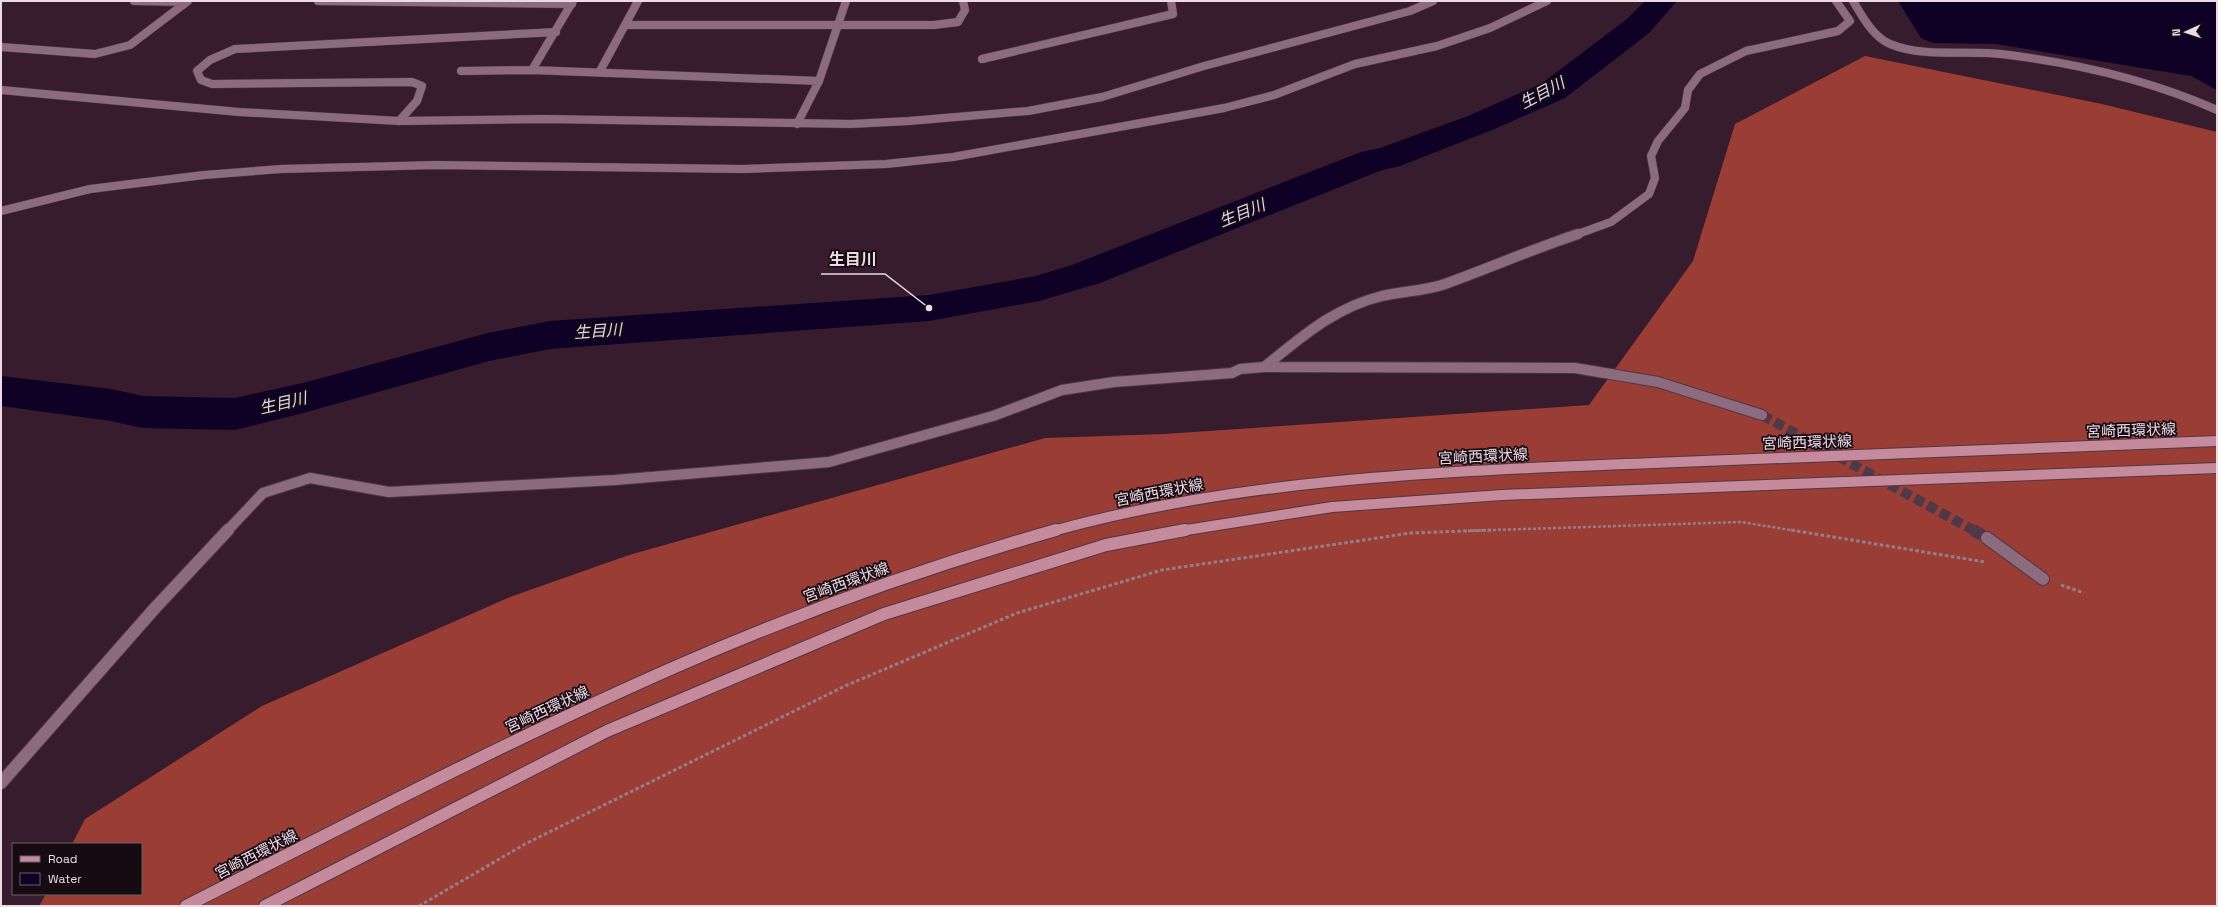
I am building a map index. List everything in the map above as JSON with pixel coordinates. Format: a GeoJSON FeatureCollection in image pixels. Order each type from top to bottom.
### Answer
{"type":"FeatureCollection","features":[{"type":"Feature","properties":{"kind":"main road","name":"宮崎西環状線"},"geometry":{"type":"LineString","coordinates":[[186,906],[560,718],[738,640],[845,597],[1031,538],[1122,514],[1208,498],[1321,482],[1486,470],[2217,441]]}},
{"type":"Feature","properties":{"kind":"main road"},"geometry":{"type":"LineString","coordinates":[[265,906],[614,728],[884,614],[1106,545],[1224,523],[1332,507],[1502,494],[2217,468]]}},
{"type":"Feature","properties":{"kind":"street"},"geometry":{"type":"LineString","coordinates":[[134,1],[168,4],[186,2]]}},
{"type":"Feature","properties":{"kind":"street"},"geometry":{"type":"LineString","coordinates":[[318,1],[573,2],[532,70]]}},
{"type":"Feature","properties":{"kind":"street"},"geometry":{"type":"LineString","coordinates":[[600,72],[638,1]]}},
{"type":"Feature","properties":{"kind":"street"},"geometry":{"type":"LineString","coordinates":[[797,124],[819,81],[840,25],[846,1]]}},
{"type":"Feature","properties":{"kind":"street"},"geometry":{"type":"LineString","coordinates":[[625,26],[934,25],[958,22],[965,10],[963,1]]}},
{"type":"Feature","properties":{"kind":"street"},"geometry":{"type":"LineString","coordinates":[[982,59],[1173,14],[1171,1]]}},
{"type":"Feature","properties":{"kind":"street"},"geometry":{"type":"LineString","coordinates":[[1,90],[240,112],[399,121],[544,119],[851,124],[969,117],[1028,111],[1102,97],[1204,66],[1410,11],[1434,1]]}},
{"type":"Feature","properties":{"kind":"street"},"geometry":{"type":"LineString","coordinates":[[1,212],[90,189],[204,175],[281,169],[436,165],[743,169],[886,164],[954,157],[1224,108],[1274,95],[1291,90],[1355,64],[1437,46],[1484,30],[1547,1]]}},
{"type":"Feature","properties":{"kind":"street"},"geometry":{"type":"LineString","coordinates":[[1264,367],[1325,319],[1361,302],[1382,296],[1443,285],[1527,251],[1611,222],[1649,194],[1655,178],[1651,156],[1658,141],[1685,108],[1688,90],[1700,74],[1746,51],[1838,31],[1850,21],[1836,1]]}},
{"type":"Feature","properties":{"kind":"street"},"geometry":{"type":"LineString","coordinates":[[1853,1],[1871,27],[1888,43],[1924,50],[1999,54],[2100,71],[2166,88],[2217,110]]}},
{"type":"Feature","properties":{"kind":"street"},"geometry":{"type":"LineString","coordinates":[[1,47],[95,54],[130,44],[186,2]]}},
{"type":"Feature","properties":{"kind":"street"},"geometry":{"type":"LineString","coordinates":[[399,121],[417,101],[422,86],[412,82],[212,84],[201,80],[197,71],[204,63],[217,55],[235,49],[556,32]]}},
{"type":"Feature","properties":{"kind":"street"},"geometry":{"type":"LineString","coordinates":[[461,71],[532,70],[819,81]]}},
{"type":"Feature","properties":{"kind":"street"},"geometry":{"type":"LineString","coordinates":[[1,782],[155,608],[263,493],[310,478],[389,492],[616,480],[829,462],[993,416],[1062,390],[1114,382],[1232,373],[1240,369],[1264,367],[1575,368],[1658,382],[1762,415]]}},
{"type":"Feature","properties":{"kind":"street"},"geometry":{"type":"LineString","coordinates":[[1987,538],[2043,579]]}},
{"type":"Feature","properties":{"kind":"path"},"geometry":{"type":"LineString","coordinates":[[419,906],[525,844],[845,686],[1017,613],[1162,570],[1411,533],[1741,522],[1991,563]]}},
{"type":"Feature","properties":{"kind":"path"},"geometry":{"type":"LineString","coordinates":[[2043,579],[2084,593]]}},
{"type":"Feature","properties":{"kind":"shaded area"},"geometry":{"type":"Polygon","coordinates":[[[1865,56],[2102,104],[2217,132],[2217,906],[39,906],[45,895],[142,895],[142,843],[73,843],[85,819],[262,706],[510,597],[629,555],[1045,438],[1164,434],[1589,405],[1693,261],[1735,124],[1865,56]]]}},
{"type":"Feature","properties":{"kind":"water"},"geometry":{"type":"Polygon","coordinates":[[[1898,1],[2217,1],[2217,90],[2191,76],[1996,44],[1933,43],[1921,38],[1898,1]]]}},
{"type":"Feature","properties":{"kind":"waterway","name":"生目川"},"geometry":{"type":"LineString","coordinates":[[1,391],[111,405],[143,412],[235,414],[303,398],[488,347],[550,335],[929,308],[1039,288],[1086,274],[1374,160],[1387,158],[1480,123],[1553,91],[1638,26],[1662,1]]}},
{"type":"Feature","properties":{"kind":"tunnel"},"geometry":{"type":"LineString","coordinates":[[1762,415],[1975,531]]}},
{"type":"Feature","properties":{"kind":"tunnel"},"geometry":{"type":"LineString","coordinates":[[1973,530],[1987,538]]}},
{"type":"Feature","properties":{"kind":"place","name":"生目川"},"geometry":{"type":"Point","coordinates":[929,308]}}]}
